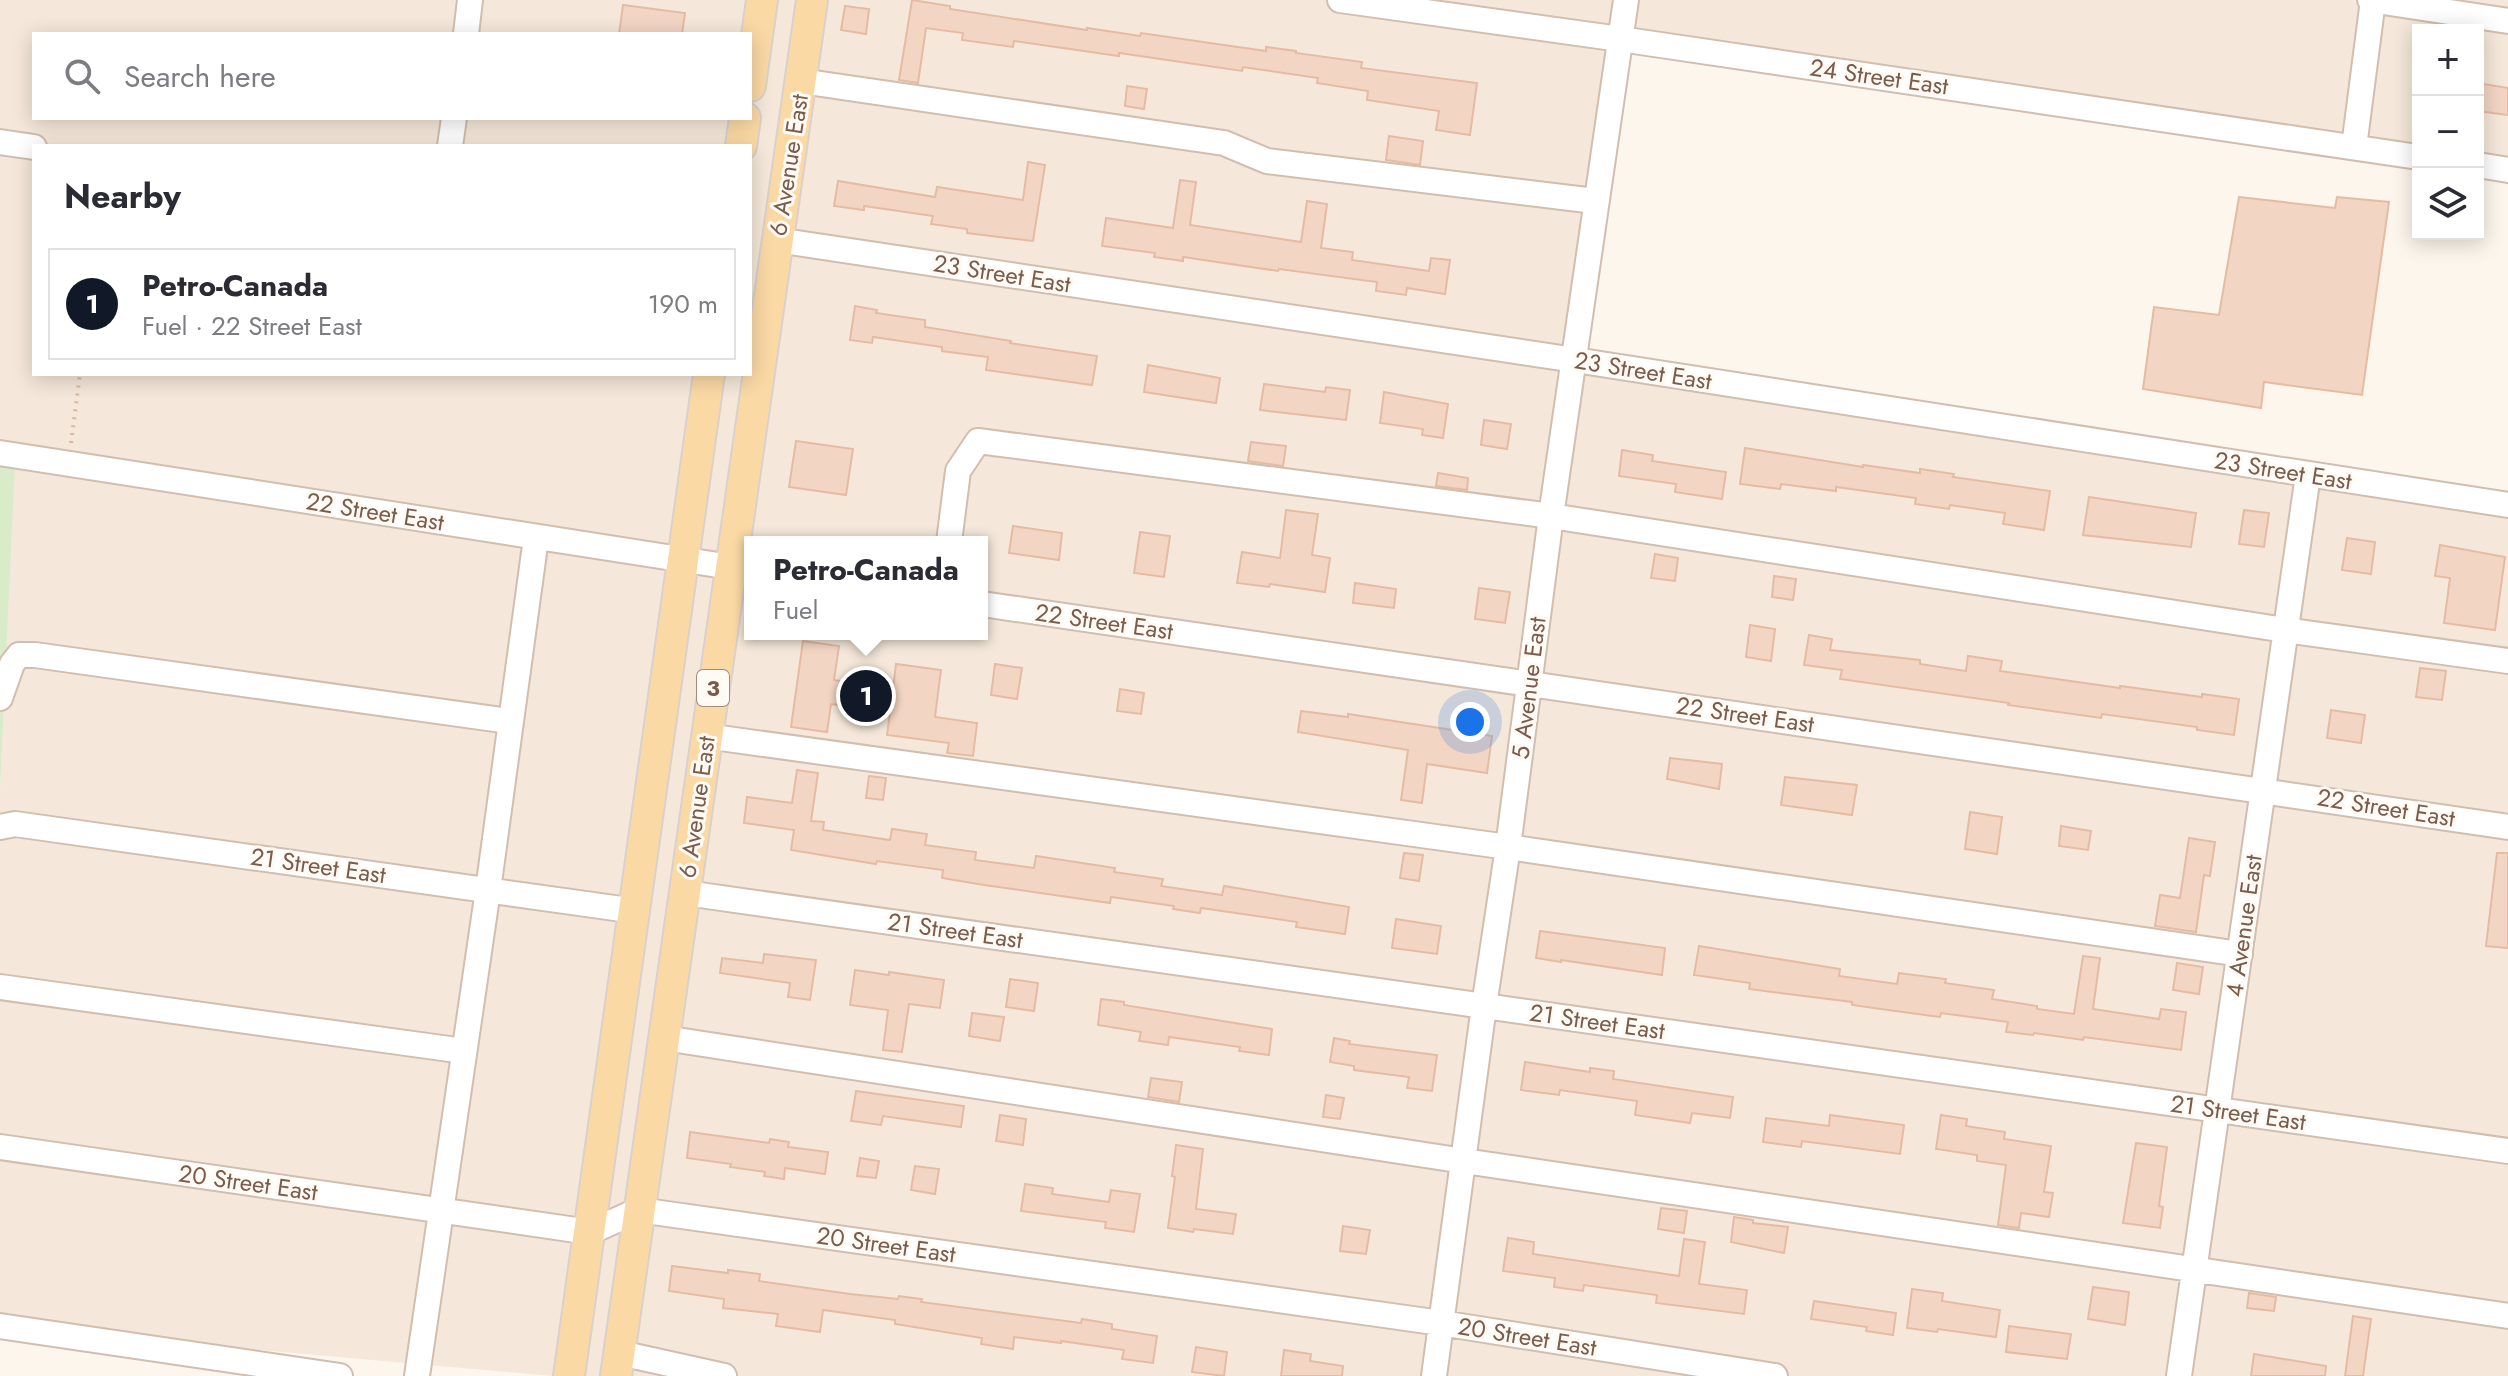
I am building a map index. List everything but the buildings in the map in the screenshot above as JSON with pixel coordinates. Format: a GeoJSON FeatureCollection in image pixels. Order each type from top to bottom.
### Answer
{"type":"FeatureCollection","features":[{"type":"Feature","properties":{"kind":"main road"},"geometry":{"type":"LineString","coordinates":[[752,72],[762,0]]}},
{"type":"Feature","properties":{"kind":"main road","name":"6 Avenue East"},"geometry":{"type":"LineString","coordinates":[[618,1365],[706,736],[740,569],[777,240],[812,0]]}},
{"type":"Feature","properties":{"kind":"main road","name":"6 Avenue East"},"geometry":{"type":"LineString","coordinates":[[741,144],[745,120]]}},
{"type":"Feature","properties":{"kind":"main road","name":"6 Avenue East"},"geometry":{"type":"LineString","coordinates":[[569,1376],[709,376]]}},
{"type":"Feature","properties":{"kind":"street"},"geometry":{"type":"LineString","coordinates":[[466,32],[470,0]]}},
{"type":"Feature","properties":{"kind":"street","name":"24 Street East"},"geometry":{"type":"LineString","coordinates":[[1340,0],[2412,156]]}},
{"type":"Feature","properties":{"kind":"street","name":"5 Avenue East"},"geometry":{"type":"LineString","coordinates":[[1434,1376],[1551,516],[1626,0]]}},
{"type":"Feature","properties":{"kind":"street"},"geometry":{"type":"LineString","coordinates":[[2354,147],[2372,0],[2508,21]]}},
{"type":"Feature","properties":{"kind":"street"},"geometry":{"type":"LineString","coordinates":[[801,81],[1224,143],[1267,161],[1595,201]]}},
{"type":"Feature","properties":{"kind":"street"},"geometry":{"type":"LineString","coordinates":[[450,144],[454,120]]}},
{"type":"Feature","properties":{"kind":"street"},"geometry":{"type":"LineString","coordinates":[[0,142],[32,147]]}},
{"type":"Feature","properties":{"kind":"street"},"geometry":{"type":"LineString","coordinates":[[2484,166],[2508,170]]}},
{"type":"Feature","properties":{"kind":"street","name":"23 Street East"},"geometry":{"type":"LineString","coordinates":[[777,240],[2508,505]]}},
{"type":"Feature","properties":{"kind":"street"},"geometry":{"type":"LineString","coordinates":[[950,536],[958,471],[978,441],[1551,516],[2285,630],[2508,661]]}},
{"type":"Feature","properties":{"kind":"street","name":"22 Street East"},"geometry":{"type":"LineString","coordinates":[[0,453],[740,569]]}},
{"type":"Feature","properties":{"kind":"street","name":"4 Avenue East"},"geometry":{"type":"LineString","coordinates":[[2179,1376],[2308,475]]}},
{"type":"Feature","properties":{"kind":"street"},"geometry":{"type":"LineString","coordinates":[[417,1376],[536,538]]}},
{"type":"Feature","properties":{"kind":"street","name":"22 Street East"},"geometry":{"type":"LineString","coordinates":[[988,605],[2508,827]]}},
{"type":"Feature","properties":{"kind":"street"},"geometry":{"type":"LineString","coordinates":[[0,698],[12,664],[19,655],[35,655],[509,721]]}},
{"type":"Feature","properties":{"kind":"street"},"geometry":{"type":"LineString","coordinates":[[706,736],[1508,847],[2240,954]]}},
{"type":"Feature","properties":{"kind":"street","name":"21 Street East"},"geometry":{"type":"LineString","coordinates":[[0,827],[15,824],[636,911]]}},
{"type":"Feature","properties":{"kind":"street","name":"21 Street East"},"geometry":{"type":"LineString","coordinates":[[686,893],[2508,1151]]}},
{"type":"Feature","properties":{"kind":"street"},"geometry":{"type":"LineString","coordinates":[[0,987],[464,1051]]}},
{"type":"Feature","properties":{"kind":"street"},"geometry":{"type":"LineString","coordinates":[[664,1038],[2508,1316]]}},
{"type":"Feature","properties":{"kind":"street","name":"20 Street East"},"geometry":{"type":"LineString","coordinates":[[0,1147],[590,1232]]}},
{"type":"Feature","properties":{"kind":"street"},"geometry":{"type":"LineString","coordinates":[[590,1232],[639,1210]]}},
{"type":"Feature","properties":{"kind":"street","name":"20 Street East"},"geometry":{"type":"LineString","coordinates":[[639,1210],[1441,1323],[1775,1376]]}},
{"type":"Feature","properties":{"kind":"street"},"geometry":{"type":"LineString","coordinates":[[0,1326],[340,1376]]}},
{"type":"Feature","properties":{"kind":"street"},"geometry":{"type":"LineString","coordinates":[[618,1365],[724,1376]]}},
{"type":"Feature","properties":{"kind":"path"},"geometry":{"type":"LineString","coordinates":[[68,463],[80,376]]}},
{"type":"Feature","properties":{"kind":"shaded area"},"geometry":{"type":"Polygon","coordinates":[[[0,0],[2508,0],[2508,176],[2484,173],[2484,24],[2412,24],[2412,162],[1625,42],[1576,356],[2508,503],[2508,1376],[552,1376],[0,1327],[0,792],[14,461],[0,459],[0,0]]]}},
{"type":"Feature","properties":{"kind":"green space"},"geometry":{"type":"Polygon","coordinates":[[[0,459],[15,461],[0,791],[0,459]]]}},
{"type":"Feature","properties":{"kind":"place","name":"Petro-Canada"},"geometry":{"type":"Point","coordinates":[866,696]}}]}
